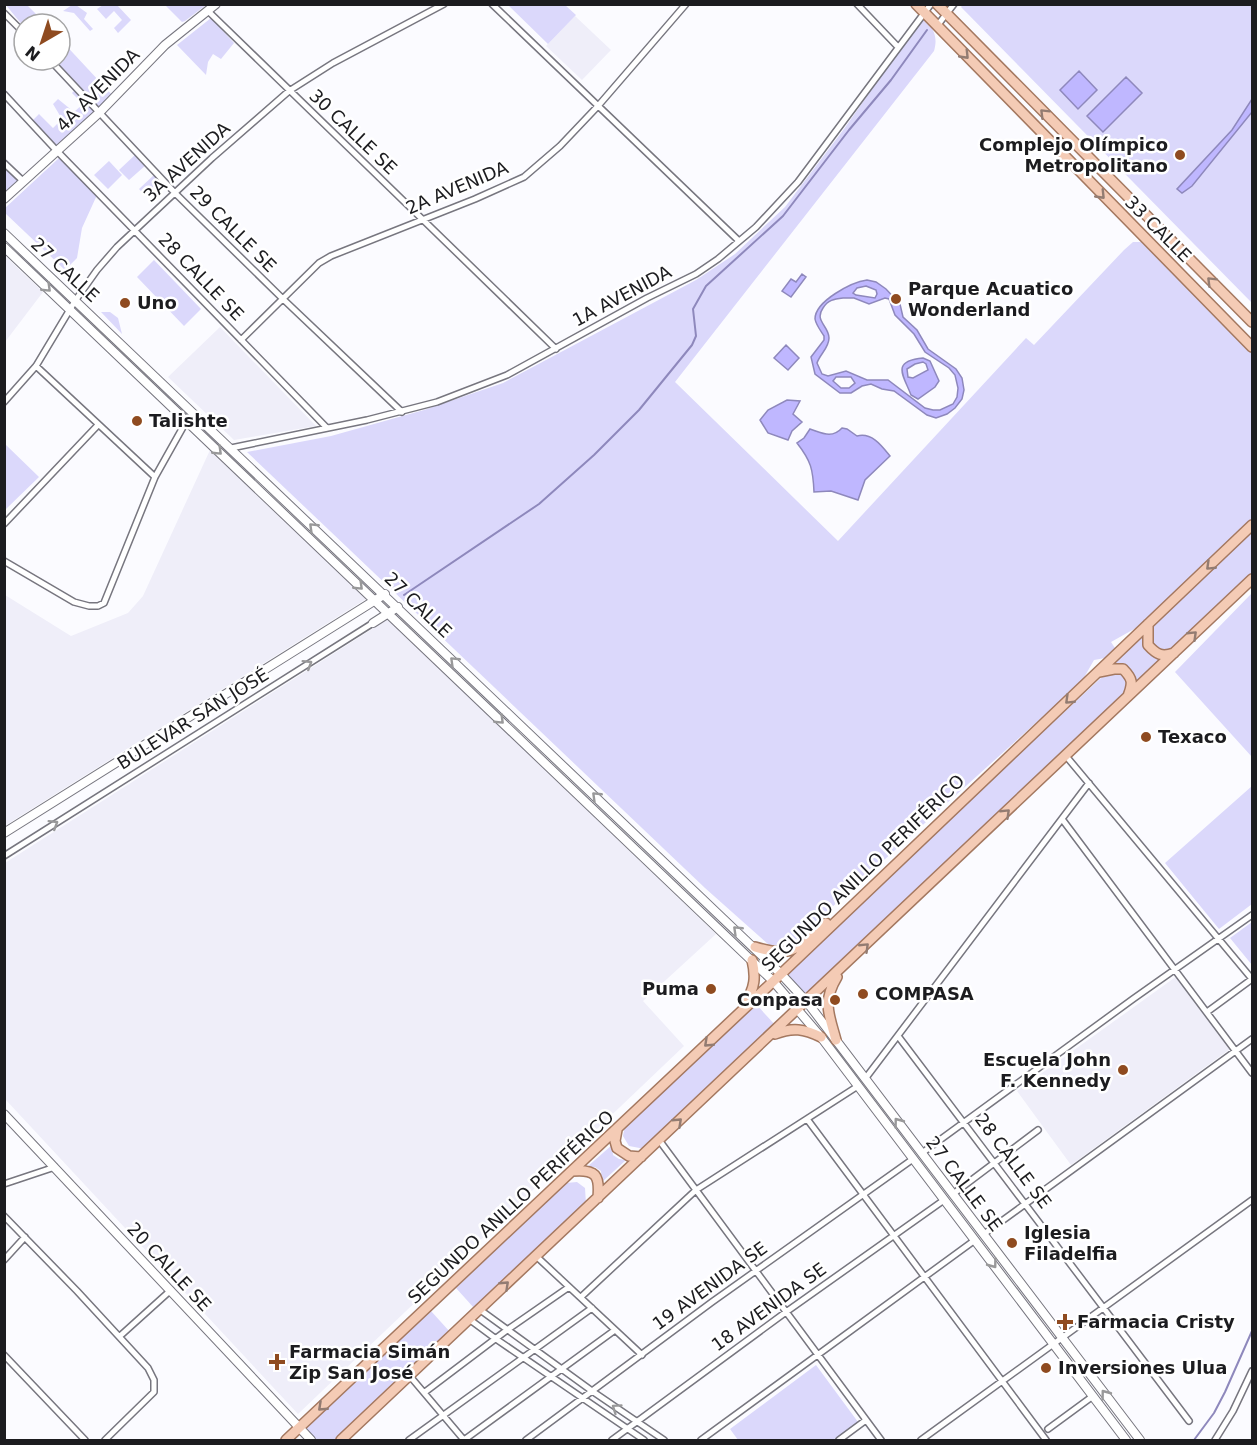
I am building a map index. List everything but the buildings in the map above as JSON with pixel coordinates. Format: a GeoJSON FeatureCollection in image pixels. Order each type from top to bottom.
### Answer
{"type":"FeatureCollection","features":[{"type":"Feature","properties":{"kind":"main road","name":"4A AVENIDA"},"geometry":{"type":"LineString","coordinates":[[4,199],[99,112],[165,45],[216,4]]}},
{"type":"Feature","properties":{"kind":"main road","name":"33 CALLE"},"geometry":{"type":"LineString","coordinates":[[916,4],[1252,347]]}},
{"type":"Feature","properties":{"kind":"main road","name":"33 CALLE"},"geometry":{"type":"LineString","coordinates":[[937,4],[1252,322]]}},
{"type":"Feature","properties":{"kind":"main road"},"geometry":{"type":"LineString","coordinates":[[1137,231],[1161,231]]}},
{"type":"Feature","properties":{"kind":"main road","name":"27 CALLE"},"geometry":{"type":"LineString","coordinates":[[4,233],[755,947],[807,1002]]}},
{"type":"Feature","properties":{"kind":"main road","name":"27 CALLE"},"geometry":{"type":"LineString","coordinates":[[4,247],[752,960],[799,1010]]}},
{"type":"Feature","properties":{"kind":"main road","name":"SEGUNDO ANILLO PERIFÉRICO"},"geometry":{"type":"LineString","coordinates":[[286,1440],[617,1130],[1252,525]]}},
{"type":"Feature","properties":{"kind":"main road"},"geometry":{"type":"LineString","coordinates":[[341,1440],[799,1010],[1252,579]]}},
{"type":"Feature","properties":{"kind":"main road","name":"BULEVAR SAN JOSÉ"},"geometry":{"type":"LineString","coordinates":[[4,833],[385,594]]}},
{"type":"Feature","properties":{"kind":"main road","name":"BULEVAR SAN JOSÉ"},"geometry":{"type":"LineString","coordinates":[[373,623],[398,608]]}},
{"type":"Feature","properties":{"kind":"main road"},"geometry":{"type":"LineString","coordinates":[[1148,624],[1148,645],[1156,654],[1165,656],[1175,653]]}},
{"type":"Feature","properties":{"kind":"main road"},"geometry":{"type":"LineString","coordinates":[[1098,673],[1123,669],[1132,678],[1127,698]]}},
{"type":"Feature","properties":{"kind":"main road"},"geometry":{"type":"LineString","coordinates":[[755,947],[781,954],[792,951],[862,897]]}},
{"type":"Feature","properties":{"kind":"main road"},"geometry":{"type":"LineString","coordinates":[[737,1016],[751,994],[755,981],[752,960]]}},
{"type":"Feature","properties":{"kind":"main road"},"geometry":{"type":"LineString","coordinates":[[836,1040],[828,1013],[828,996],[844,967]]}},
{"type":"Feature","properties":{"kind":"main road","name":"27 CALLE SE"},"geometry":{"type":"LineString","coordinates":[[807,1002],[1140,1440]]}},
{"type":"Feature","properties":{"kind":"main road","name":"27 CALLE SE"},"geometry":{"type":"LineString","coordinates":[[799,1010],[1126,1440]]}},
{"type":"Feature","properties":{"kind":"main road"},"geometry":{"type":"LineString","coordinates":[[770,1035],[797,1028],[805,1029],[821,1037]]}},
{"type":"Feature","properties":{"kind":"main road","name":"20 CALLE SE"},"geometry":{"type":"LineString","coordinates":[[4,1114],[311,1440]]}},
{"type":"Feature","properties":{"kind":"main road"},"geometry":{"type":"LineString","coordinates":[[617,1130],[615,1142],[617,1148],[622,1153],[641,1157]]}},
{"type":"Feature","properties":{"kind":"main road"},"geometry":{"type":"LineString","coordinates":[[572,1171],[585,1170],[597,1177],[598,1198]]}},
{"type":"Feature","properties":{"kind":"street","name":"3A AVENIDA"},"geometry":{"type":"LineString","coordinates":[[4,402],[36,366],[75,301],[97,270],[175,193],[290,91],[333,63],[444,4]]}},
{"type":"Feature","properties":{"kind":"street"},"geometry":{"type":"LineString","coordinates":[[492,4],[739,241]]}},
{"type":"Feature","properties":{"kind":"street","name":"2A AVENIDA"},"geometry":{"type":"LineString","coordinates":[[241,340],[319,263],[331,256],[524,177],[560,146],[598,106],[686,4]]}},
{"type":"Feature","properties":{"kind":"street"},"geometry":{"type":"LineString","coordinates":[[857,4],[898,47]]}},
{"type":"Feature","properties":{"kind":"street","name":"1A AVENIDA"},"geometry":{"type":"LineString","coordinates":[[231,448],[402,412],[436,402],[507,375],[647,298],[696,274],[718,260],[739,241],[777,206],[804,175],[931,4]]}},
{"type":"Feature","properties":{"kind":"street"},"geometry":{"type":"LineString","coordinates":[[937,26],[954,4]]}},
{"type":"Feature","properties":{"kind":"street","name":"30 CALLE SE"},"geometry":{"type":"LineString","coordinates":[[208,11],[556,349]]}},
{"type":"Feature","properties":{"kind":"street","name":"29 CALLE SE"},"geometry":{"type":"LineString","coordinates":[[61,72],[175,193],[283,300],[402,412]]}},
{"type":"Feature","properties":{"kind":"street","name":"28 CALLE SE"},"geometry":{"type":"LineString","coordinates":[[4,94],[57,152],[327,428]]}},
{"type":"Feature","properties":{"kind":"street"},"geometry":{"type":"LineString","coordinates":[[4,163],[23,181]]}},
{"type":"Feature","properties":{"kind":"street"},"geometry":{"type":"LineString","coordinates":[[36,366],[154,477]]}},
{"type":"Feature","properties":{"kind":"street"},"geometry":{"type":"LineString","coordinates":[[4,561],[82,606],[98,606],[104,603],[154,477],[187,420]]}},
{"type":"Feature","properties":{"kind":"street"},"geometry":{"type":"LineString","coordinates":[[4,524],[98,424]]}},
{"type":"Feature","properties":{"kind":"street","name":"BULEVAR SAN JOSÉ"},"geometry":{"type":"LineString","coordinates":[[4,856],[373,623]]}},
{"type":"Feature","properties":{"kind":"street"},"geometry":{"type":"LineString","coordinates":[[1066,756],[1252,979],[1207,1012]]}},
{"type":"Feature","properties":{"kind":"street"},"geometry":{"type":"LineString","coordinates":[[865,1079],[1089,783]]}},
{"type":"Feature","properties":{"kind":"street"},"geometry":{"type":"LineString","coordinates":[[1062,819],[1252,1073]]}},
{"type":"Feature","properties":{"kind":"street"},"geometry":{"type":"LineString","coordinates":[[922,1154],[1252,915]]}},
{"type":"Feature","properties":{"kind":"street","name":"28 CALLE SE"},"geometry":{"type":"LineString","coordinates":[[898,1035],[1189,1421]]}},
{"type":"Feature","properties":{"kind":"street"},"geometry":{"type":"LineString","coordinates":[[984,1234],[1252,1039]]}},
{"type":"Feature","properties":{"kind":"street"},"geometry":{"type":"LineString","coordinates":[[581,1297],[696,1190],[858,1086]]}},
{"type":"Feature","properties":{"kind":"street"},"geometry":{"type":"LineString","coordinates":[[807,1119],[1046,1440]]}},
{"type":"Feature","properties":{"kind":"street"},"geometry":{"type":"LineString","coordinates":[[953,1194],[1038,1130]]}},
{"type":"Feature","properties":{"kind":"street"},"geometry":{"type":"LineString","coordinates":[[659,1140],[881,1440]]}},
{"type":"Feature","properties":{"kind":"street","name":"19 AVENIDA SE"},"geometry":{"type":"LineString","coordinates":[[526,1440],[863,1194],[914,1160]]}},
{"type":"Feature","properties":{"kind":"street"},"geometry":{"type":"LineString","coordinates":[[4,1184],[55,1167]]}},
{"type":"Feature","properties":{"kind":"street","name":"18 AVENIDA SE"},"geometry":{"type":"LineString","coordinates":[[612,1440],[944,1200]]}},
{"type":"Feature","properties":{"kind":"street"},"geometry":{"type":"LineString","coordinates":[[921,1440],[1252,1200]]}},
{"type":"Feature","properties":{"kind":"street"},"geometry":{"type":"LineString","coordinates":[[4,1216],[120,1336],[148,1368],[154,1380],[153,1392],[105,1440]]}},
{"type":"Feature","properties":{"kind":"street"},"geometry":{"type":"LineString","coordinates":[[4,1260],[25,1237]]}},
{"type":"Feature","properties":{"kind":"street"},"geometry":{"type":"LineString","coordinates":[[700,1440],[975,1240]]}},
{"type":"Feature","properties":{"kind":"street"},"geometry":{"type":"LineString","coordinates":[[536,1256],[642,1355]]}},
{"type":"Feature","properties":{"kind":"street"},"geometry":{"type":"LineString","coordinates":[[425,1392],[569,1287]]}},
{"type":"Feature","properties":{"kind":"street"},"geometry":{"type":"LineString","coordinates":[[120,1336],[171,1290]]}},
{"type":"Feature","properties":{"kind":"street"},"geometry":{"type":"LineString","coordinates":[[409,1440],[592,1308]]}},
{"type":"Feature","properties":{"kind":"street"},"geometry":{"type":"LineString","coordinates":[[479,1309],[664,1440]]}},
{"type":"Feature","properties":{"kind":"street"},"geometry":{"type":"LineString","coordinates":[[469,1319],[644,1440]]}},
{"type":"Feature","properties":{"kind":"street"},"geometry":{"type":"LineString","coordinates":[[409,1375],[464,1440],[615,1330]]}},
{"type":"Feature","properties":{"kind":"street"},"geometry":{"type":"LineString","coordinates":[[4,1355],[85,1440]]}},
{"type":"Feature","properties":{"kind":"street"},"geometry":{"type":"LineString","coordinates":[[1215,1440],[1233,1411],[1252,1371]]}},
{"type":"Feature","properties":{"kind":"street"},"geometry":{"type":"LineString","coordinates":[[1048,1430],[1093,1396]]}},
{"type":"Feature","properties":{"kind":"street"},"geometry":{"type":"LineString","coordinates":[[839,1440],[866,1420]]}},
{"type":"Feature","properties":{"kind":"shaded area"},"geometry":{"type":"Polygon","coordinates":[[[5,4],[27,5],[34,12],[12,12],[5,4]]]}},
{"type":"Feature","properties":{"kind":"shaded area","name":"Complejo Olímpico Metropolitano"},"geometry":{"type":"Polygon","coordinates":[[[963,4],[1252,5],[1252,303],[961,7],[963,4]]]}},
{"type":"Feature","properties":{"kind":"shaded area"},"geometry":{"type":"Polygon","coordinates":[[[76,5],[87,13],[84,19],[93,29],[90,31],[74,13],[63,11],[76,5]]]}},
{"type":"Feature","properties":{"kind":"shaded area"},"geometry":{"type":"Polygon","coordinates":[[[103,5],[117,5],[131,20],[118,33],[114,28],[122,20],[114,11],[106,19],[97,9],[103,5]]]}},
{"type":"Feature","properties":{"kind":"shaded area"},"geometry":{"type":"Polygon","coordinates":[[[165,5],[206,5],[182,22],[165,5]]]}},
{"type":"Feature","properties":{"kind":"shaded area"},"geometry":{"type":"Polygon","coordinates":[[[508,5],[565,5],[576,15],[548,44],[508,5]]]}},
{"type":"Feature","properties":{"kind":"shaded area"},"geometry":{"type":"Polygon","coordinates":[[[575,16],[611,50],[582,80],[546,46],[575,16]]]}},
{"type":"Feature","properties":{"kind":"shaded area"},"geometry":{"type":"Polygon","coordinates":[[[211,18],[234,43],[221,59],[213,54],[208,62],[206,75],[177,45],[211,18]]]}},
{"type":"Feature","properties":{"kind":"shaded area"},"geometry":{"type":"Polygon","coordinates":[[[925,18],[934,34],[936,42],[934,51],[675,382],[838,541],[1026,338],[1034,345],[1124,250],[1133,242],[1141,242],[1225,323],[1239,341],[1246,343],[1252,350],[1252,519],[1136,628],[1111,642],[1115,648],[1105,658],[1094,660],[1082,681],[789,946],[769,945],[705,888],[247,452],[331,436],[424,410],[503,383],[696,280],[735,254],[785,207],[844,129],[907,39],[925,18]]]}},
{"type":"Feature","properties":{"kind":"shaded area"},"geometry":{"type":"Polygon","coordinates":[[[72,52],[114,97],[59,149],[32,121],[39,114],[53,128],[62,119],[53,104],[58,99],[74,112],[83,104],[72,93],[74,91],[70,87],[74,83],[85,92],[66,72],[72,72],[72,52]]]}},
{"type":"Feature","properties":{"kind":"shaded area"},"geometry":{"type":"Polygon","coordinates":[[[1079,71],[1097,90],[1078,109],[1060,90],[1079,71]]]}},
{"type":"Feature","properties":{"kind":"shaded area"},"geometry":{"type":"Polygon","coordinates":[[[1126,77],[1142,93],[1103,132],[1087,116],[1126,77]]]}},
{"type":"Feature","properties":{"kind":"shaded area"},"geometry":{"type":"Polygon","coordinates":[[[1252,99],[1252,112],[1192,186],[1182,193],[1177,189],[1232,130],[1252,99]]]}},
{"type":"Feature","properties":{"kind":"shaded area"},"geometry":{"type":"Polygon","coordinates":[[[136,154],[146,165],[129,180],[119,170],[136,154]]]}},
{"type":"Feature","properties":{"kind":"shaded area"},"geometry":{"type":"Polygon","coordinates":[[[59,158],[97,195],[82,228],[77,258],[65,270],[5,213],[4,209],[59,158]]]}},
{"type":"Feature","properties":{"kind":"shaded area"},"geometry":{"type":"Polygon","coordinates":[[[109,161],[122,175],[108,189],[94,175],[109,161]]]}},
{"type":"Feature","properties":{"kind":"shaded area"},"geometry":{"type":"Polygon","coordinates":[[[5,165],[19,181],[5,195],[5,165]]]}},
{"type":"Feature","properties":{"kind":"shaded area"},"geometry":{"type":"Polygon","coordinates":[[[155,174],[161,180],[145,195],[139,189],[155,174]]]}},
{"type":"Feature","properties":{"kind":"shaded area"},"geometry":{"type":"Polygon","coordinates":[[[4,255],[43,292],[5,342],[4,342],[4,255]]]}},
{"type":"Feature","properties":{"kind":"shaded area"},"geometry":{"type":"Polygon","coordinates":[[[154,260],[201,309],[184,326],[137,277],[154,260]]]}},
{"type":"Feature","properties":{"kind":"shaded area"},"geometry":{"type":"Polygon","coordinates":[[[802,274],[806,277],[791,297],[782,291],[791,279],[796,282],[802,274]]]}},
{"type":"Feature","properties":{"kind":"shaded area"},"geometry":{"type":"Polygon","coordinates":[[[867,280],[876,282],[886,289],[900,304],[903,317],[917,330],[928,349],[956,369],[962,378],[964,390],[962,399],[947,414],[936,418],[927,415],[894,391],[871,384],[862,386],[851,393],[840,393],[815,374],[811,357],[824,340],[815,319],[817,312],[827,299],[844,288],[867,280]],[[866,286],[857,288],[853,293],[875,298],[876,290],[866,286]],[[840,298],[825,305],[820,316],[829,338],[828,345],[817,363],[822,374],[828,376],[846,371],[867,380],[888,380],[925,408],[933,410],[940,410],[953,404],[958,388],[955,375],[949,368],[925,352],[914,334],[895,315],[889,299],[885,298],[869,304],[854,298],[840,298]],[[836,377],[833,381],[841,388],[849,388],[855,383],[851,377],[836,377]]]}},
{"type":"Feature","properties":{"kind":"shaded area"},"geometry":{"type":"Polygon","coordinates":[[[101,312],[110,312],[118,318],[122,334],[101,312]]]}},
{"type":"Feature","properties":{"kind":"shaded area"},"geometry":{"type":"Polygon","coordinates":[[[220,327],[316,426],[234,440],[168,377],[220,327]]]}},
{"type":"Feature","properties":{"kind":"shaded area"},"geometry":{"type":"Polygon","coordinates":[[[786,345],[799,358],[788,370],[774,358],[786,345]]]}},
{"type":"Feature","properties":{"kind":"shaded area"},"geometry":{"type":"Polygon","coordinates":[[[923,358],[930,361],[939,381],[935,387],[918,399],[911,395],[902,370],[906,362],[923,358]],[[923,362],[915,364],[907,369],[908,377],[913,378],[928,370],[923,362]]]}},
{"type":"Feature","properties":{"kind":"shaded area"},"geometry":{"type":"Polygon","coordinates":[[[787,400],[800,401],[793,414],[802,422],[792,431],[788,440],[768,433],[760,420],[768,410],[787,400]]]}},
{"type":"Feature","properties":{"kind":"shaded area"},"geometry":{"type":"Polygon","coordinates":[[[842,428],[857,436],[872,438],[890,456],[865,480],[858,500],[831,491],[814,492],[810,466],[797,443],[810,429],[831,434],[842,428]]]}},
{"type":"Feature","properties":{"kind":"shaded area"},"geometry":{"type":"Polygon","coordinates":[[[5,444],[39,477],[5,510],[5,444]]]}},
{"type":"Feature","properties":{"kind":"shaded area"},"geometry":{"type":"Polygon","coordinates":[[[210,450],[366,599],[6,825],[5,595],[71,636],[128,613],[143,596],[210,450]]]}},
{"type":"Feature","properties":{"kind":"shaded area"},"geometry":{"type":"Polygon","coordinates":[[[1252,528],[1252,578],[1165,655],[1150,645],[1151,627],[1252,528]]]}},
{"type":"Feature","properties":{"kind":"shaded area"},"geometry":{"type":"Polygon","coordinates":[[[1252,593],[1252,757],[1175,672],[1252,593]]]}},
{"type":"Feature","properties":{"kind":"shaded area"},"geometry":{"type":"Polygon","coordinates":[[[388,619],[716,934],[643,1001],[684,1046],[298,1414],[5,1099],[5,863],[388,619]]]}},
{"type":"Feature","properties":{"kind":"shaded area"},"geometry":{"type":"Polygon","coordinates":[[[1145,634],[1146,647],[1168,659],[1134,691],[1132,677],[1109,667],[1145,634]]]}},
{"type":"Feature","properties":{"kind":"shaded area"},"geometry":{"type":"Polygon","coordinates":[[[1119,673],[1128,679],[1125,696],[807,1001],[783,974],[1102,677],[1119,673]]]}},
{"type":"Feature","properties":{"kind":"shaded area"},"geometry":{"type":"Polygon","coordinates":[[[1252,786],[1252,904],[1219,929],[1165,863],[1252,786]]]}},
{"type":"Feature","properties":{"kind":"shaded area"},"geometry":{"type":"Polygon","coordinates":[[[1252,922],[1252,965],[1230,938],[1252,922]]]}},
{"type":"Feature","properties":{"kind":"shaded area","name":"Escuela John F. Kennedy"},"geometry":{"type":"Polygon","coordinates":[[[1177,976],[1230,1049],[1071,1165],[1017,1091],[1177,976]]]}},
{"type":"Feature","properties":{"kind":"shaded area"},"geometry":{"type":"Polygon","coordinates":[[[755,1003],[776,1026],[645,1149],[629,1146],[623,1136],[625,1126],[755,1003]]]}},
{"type":"Feature","properties":{"kind":"shaded area"},"geometry":{"type":"Polygon","coordinates":[[[612,1145],[613,1155],[626,1160],[602,1182],[601,1171],[595,1167],[587,1167],[612,1145]]]}},
{"type":"Feature","properties":{"kind":"shaded area"},"geometry":{"type":"Polygon","coordinates":[[[577,1182],[585,1188],[586,1204],[474,1308],[456,1288],[566,1183],[577,1182]]]}},
{"type":"Feature","properties":{"kind":"shaded area"},"geometry":{"type":"Polygon","coordinates":[[[431,1311],[450,1332],[336,1440],[316,1440],[305,1429],[431,1311]]]}},
{"type":"Feature","properties":{"kind":"shaded area"},"geometry":{"type":"Polygon","coordinates":[[[816,1365],[858,1422],[833,1440],[738,1440],[730,1429],[816,1365]]]}},
{"type":"Feature","properties":{"kind":"waterway"},"geometry":{"type":"LineString","coordinates":[[404,595],[539,504],[594,455],[639,410],[692,345],[696,336],[693,309],[706,286],[783,216],[891,80],[927,30]]}},
{"type":"Feature","properties":{"kind":"waterway"},"geometry":{"type":"LineString","coordinates":[[1194,1440],[1214,1413],[1252,1331]]}},
{"type":"Feature","properties":{"kind":"place","name":"Complejo Olímpico Metropolitano"},"geometry":{"type":"Point","coordinates":[1180,155]}},
{"type":"Feature","properties":{"kind":"place","name":"Parque Acuatico Wonderland"},"geometry":{"type":"Point","coordinates":[896,299]}},
{"type":"Feature","properties":{"kind":"place","name":"Uno"},"geometry":{"type":"Point","coordinates":[125,303]}},
{"type":"Feature","properties":{"kind":"place","name":"Talishte"},"geometry":{"type":"Point","coordinates":[137,421]}},
{"type":"Feature","properties":{"kind":"place","name":"Texaco"},"geometry":{"type":"Point","coordinates":[1146,737]}},
{"type":"Feature","properties":{"kind":"place","name":"Puma"},"geometry":{"type":"Point","coordinates":[711,989]}},
{"type":"Feature","properties":{"kind":"place","name":"COMPASA"},"geometry":{"type":"Point","coordinates":[863,994]}},
{"type":"Feature","properties":{"kind":"place","name":"Conpasa"},"geometry":{"type":"Point","coordinates":[835,1000]}},
{"type":"Feature","properties":{"kind":"place","name":"Escuela John F. Kennedy"},"geometry":{"type":"Point","coordinates":[1123,1070]}},
{"type":"Feature","properties":{"kind":"place","name":"Iglesia Filadelfia"},"geometry":{"type":"Point","coordinates":[1012,1243]}},
{"type":"Feature","properties":{"kind":"place","name":"Farmacia Cristy"},"geometry":{"type":"Point","coordinates":[1065,1322]}},
{"type":"Feature","properties":{"kind":"place","name":"Farmacia Simán Zip San José"},"geometry":{"type":"Point","coordinates":[277,1362]}},
{"type":"Feature","properties":{"kind":"place","name":"Inversiones Ulua"},"geometry":{"type":"Point","coordinates":[1046,1368]}}]}
